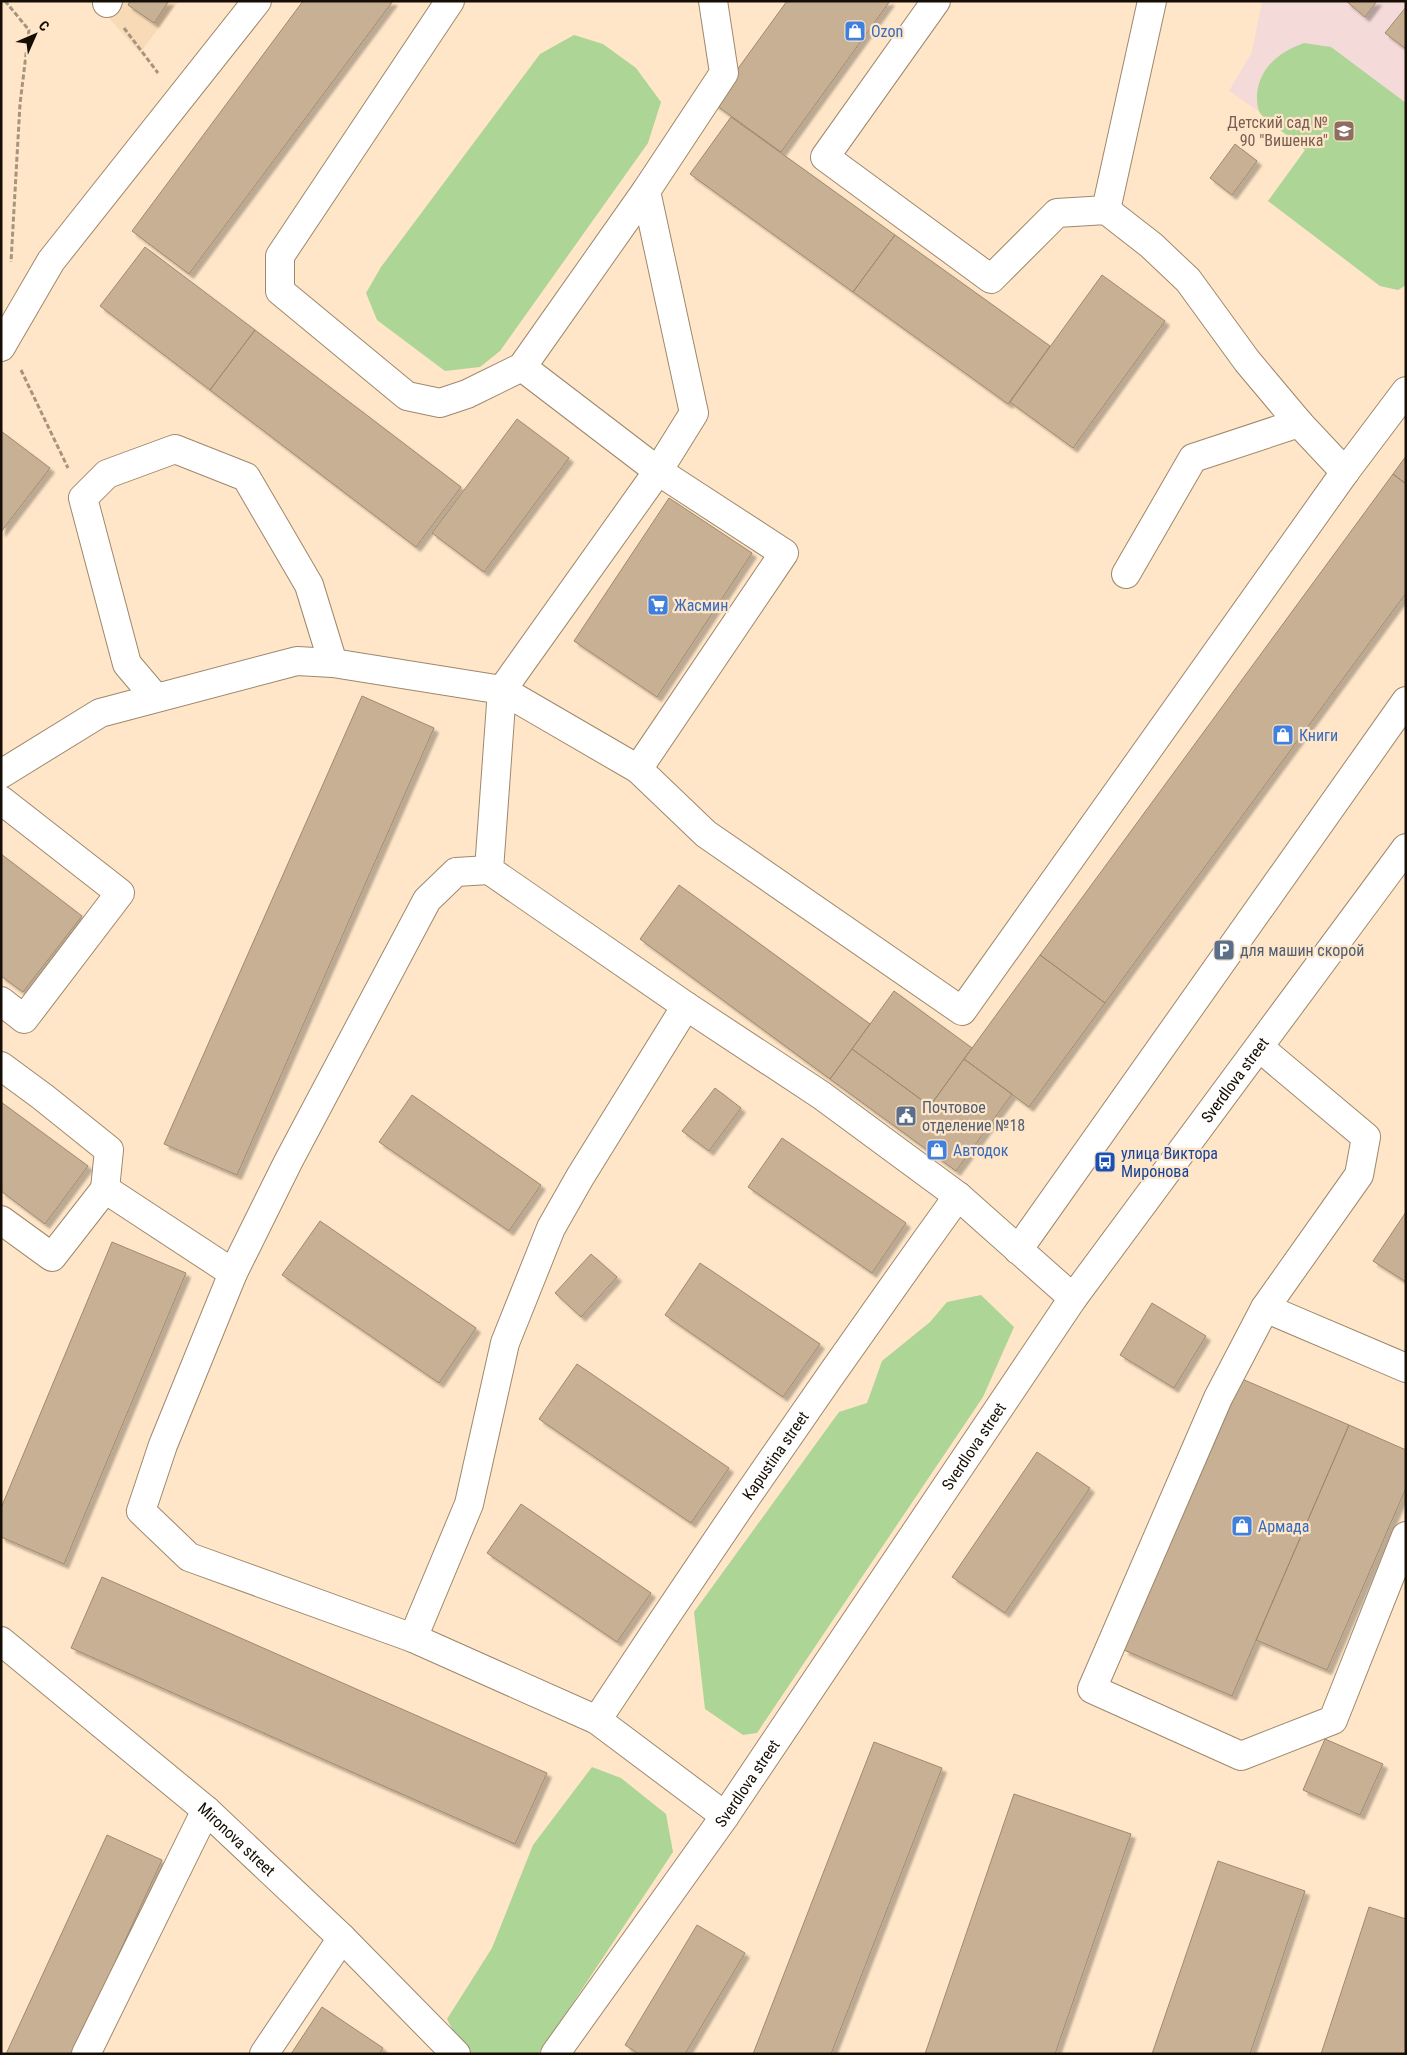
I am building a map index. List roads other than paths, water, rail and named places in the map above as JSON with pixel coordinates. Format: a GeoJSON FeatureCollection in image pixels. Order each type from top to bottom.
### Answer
{"type":"FeatureCollection","features":[{"type":"Feature","properties":{"kind":"street"},"geometry":{"type":"LineString","coordinates":[[1,347],[51,261],[257,1]]}},
{"type":"Feature","properties":{"kind":"street"},"geometry":{"type":"LineString","coordinates":[[450,1],[280,256],[280,291],[407,396],[440,403],[467,394],[522,367],[646,191],[724,73],[713,1]]}},
{"type":"Feature","properties":{"kind":"street"},"geometry":{"type":"LineString","coordinates":[[936,1],[825,157],[991,279],[1057,213],[1106,210],[1150,245],[1188,280],[1247,360],[1299,423],[1345,472]]}},
{"type":"Feature","properties":{"kind":"street"},"geometry":{"type":"LineString","coordinates":[[1106,210],[1152,1]]}},
{"type":"Feature","properties":{"kind":"street"},"geometry":{"type":"LineString","coordinates":[[489,870],[502,690],[658,471],[694,413],[646,191]]}},
{"type":"Feature","properties":{"kind":"street"},"geometry":{"type":"LineString","coordinates":[[522,367],[658,471],[784,553],[638,769]]}},
{"type":"Feature","properties":{"kind":"street"},"geometry":{"type":"LineString","coordinates":[[1,774],[100,713],[297,661],[333,664],[502,690],[638,769],[706,834],[962,1011],[1345,472],[1406,391]]}},
{"type":"Feature","properties":{"kind":"street"},"geometry":{"type":"LineString","coordinates":[[1126,574],[1193,458],[1299,423]]}},
{"type":"Feature","properties":{"kind":"street"},"geometry":{"type":"LineString","coordinates":[[155,698],[127,664],[83,498],[107,474],[175,449],[246,477],[309,585],[333,664]]}},
{"type":"Feature","properties":{"kind":"street"},"geometry":{"type":"LineString","coordinates":[[1018,1250],[1406,701]]}},
{"type":"Feature","properties":{"kind":"street"},"geometry":{"type":"LineString","coordinates":[[1,800],[120,893],[24,1019],[1,1001]]}},
{"type":"Feature","properties":{"kind":"street","name":"Sverdlova street"},"geometry":{"type":"LineString","coordinates":[[555,2054],[725,1816],[1074,1298],[1406,848]]}},
{"type":"Feature","properties":{"kind":"street"},"geometry":{"type":"LineString","coordinates":[[725,1816],[597,1720],[413,1638],[188,1557],[140,1511],[163,1445],[233,1273],[288,1162],[427,900],[456,872],[489,870],[686,1006],[820,1095],[958,1196],[1074,1298]]}},
{"type":"Feature","properties":{"kind":"street"},"geometry":{"type":"LineString","coordinates":[[413,1638],[469,1504],[506,1343],[551,1228],[580,1177],[686,1006]]}},
{"type":"Feature","properties":{"kind":"street"},"geometry":{"type":"LineString","coordinates":[[1260,1048],[1366,1136],[1360,1175],[1265,1308],[1218,1398],[1092,1689],[1241,1756],[1334,1720],[1406,1536]]}},
{"type":"Feature","properties":{"kind":"street"},"geometry":{"type":"LineString","coordinates":[[1,1066],[43,1096],[109,1150],[105,1189],[52,1257],[1,1220]]}},
{"type":"Feature","properties":{"kind":"street"},"geometry":{"type":"LineString","coordinates":[[105,1189],[233,1273]]}},
{"type":"Feature","properties":{"kind":"street","name":"Kapustina street"},"geometry":{"type":"LineString","coordinates":[[597,1720],[683,1590],[863,1328],[958,1196]]}},
{"type":"Feature","properties":{"kind":"street"},"geometry":{"type":"LineString","coordinates":[[1265,1308],[1406,1368]]}},
{"type":"Feature","properties":{"kind":"street","name":"Mironova street"},"geometry":{"type":"LineString","coordinates":[[1,1642],[206,1810],[342,1938],[456,2054]]}},
{"type":"Feature","properties":{"kind":"street"},"geometry":{"type":"LineString","coordinates":[[86,2054],[206,1810]]}},
{"type":"Feature","properties":{"kind":"street"},"geometry":{"type":"LineString","coordinates":[[264,2054],[342,1938]]}},
{"type":"Feature","properties":{"kind":"place","name":"Ozon"},"geometry":{"type":"Point","coordinates":[855,31]}},
{"type":"Feature","properties":{"kind":"place","name":"Детский сад № 90 \"Вишенка\""},"geometry":{"type":"Point","coordinates":[1344,131]}},
{"type":"Feature","properties":{"kind":"place","name":"Жасмин"},"geometry":{"type":"Point","coordinates":[658,605]}},
{"type":"Feature","properties":{"kind":"place","name":"Книги"},"geometry":{"type":"Point","coordinates":[1283,735]}},
{"type":"Feature","properties":{"kind":"place","name":"для машин скорой"},"geometry":{"type":"Point","coordinates":[1224,950]}},
{"type":"Feature","properties":{"kind":"place","name":"Почтовое отделение №18"},"geometry":{"type":"Point","coordinates":[906,1116]}},
{"type":"Feature","properties":{"kind":"place","name":"Автодок"},"geometry":{"type":"Point","coordinates":[937,1150]}},
{"type":"Feature","properties":{"kind":"place","name":"улица Виктора Миронова"},"geometry":{"type":"Point","coordinates":[1105,1162]}},
{"type":"Feature","properties":{"kind":"place","name":"Армада"},"geometry":{"type":"Point","coordinates":[1242,1526]}}]}
